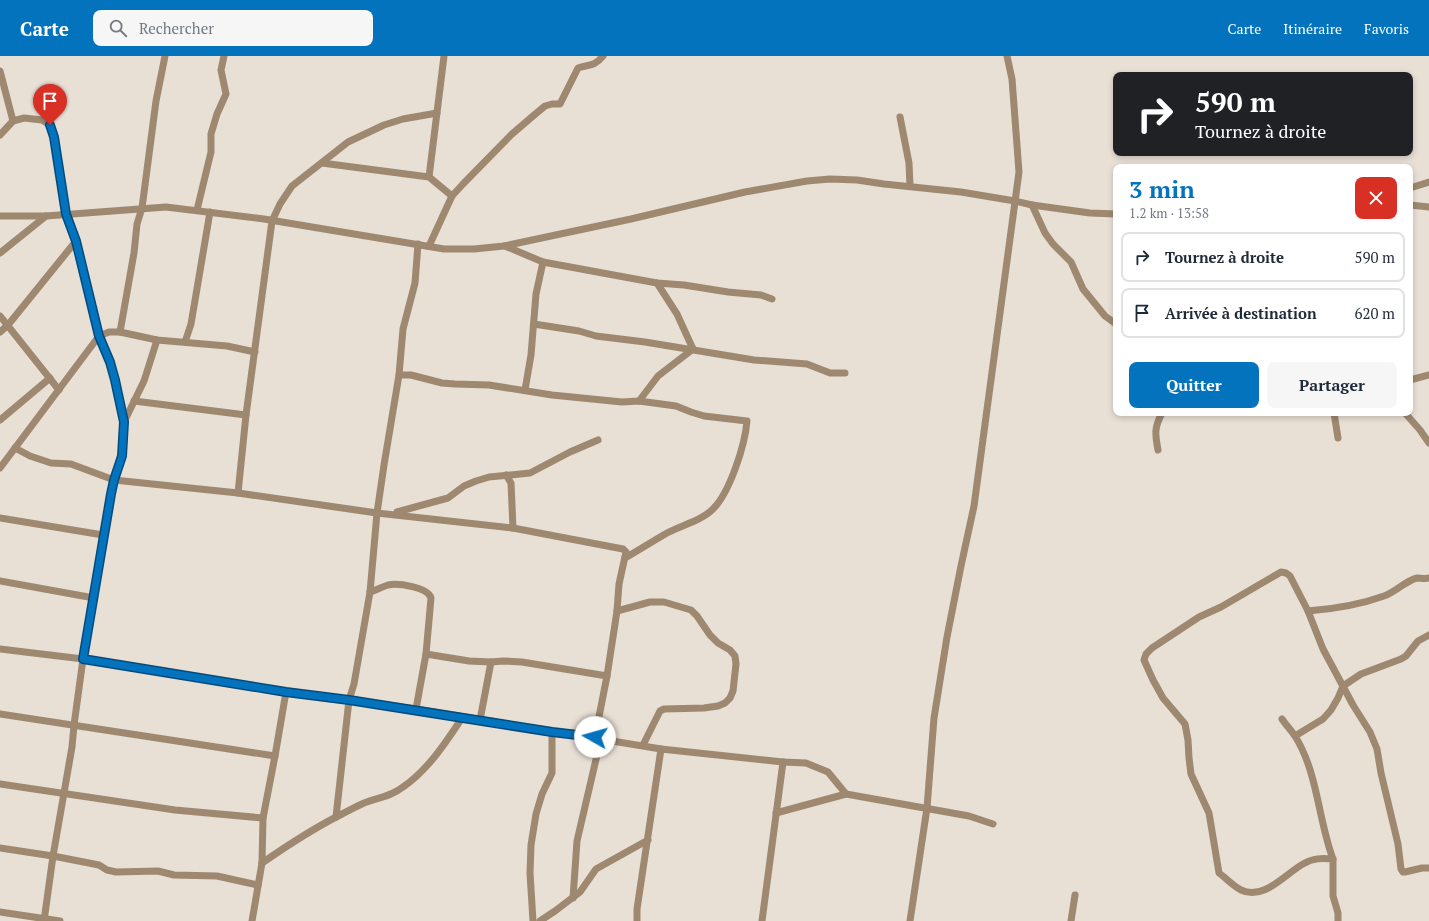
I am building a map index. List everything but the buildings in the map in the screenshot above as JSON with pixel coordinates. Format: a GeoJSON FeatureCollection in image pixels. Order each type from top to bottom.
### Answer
{"type":"FeatureCollection","features":[{"type":"Feature","properties":{"kind":"street"},"geometry":{"type":"LineString","coordinates":[[120,332],[134,253],[137,224],[142,208],[156,101],[165,56]]}},
{"type":"Feature","properties":{"kind":"street"},"geometry":{"type":"LineString","coordinates":[[196,210],[211,152],[212,134],[217,114],[226,94],[221,70],[224,56]]}},
{"type":"Feature","properties":{"kind":"street"},"geometry":{"type":"LineString","coordinates":[[429,177],[444,56]]}},
{"type":"Feature","properties":{"kind":"street"},"geometry":{"type":"LineString","coordinates":[[429,246],[452,196],[526,121],[545,106],[560,104],[578,68],[588,67],[600,60],[603,56]]}},
{"type":"Feature","properties":{"kind":"street"},"geometry":{"type":"LineString","coordinates":[[910,921],[927,808],[934,718],[948,629],[974,506],[1019,172],[1012,79],[1007,56]]}},
{"type":"Feature","properties":{"kind":"street"},"geometry":{"type":"LineString","coordinates":[[0,71],[13,121]]}},
{"type":"Feature","properties":{"kind":"street"},"geometry":{"type":"LineString","coordinates":[[238,492],[246,415],[272,221],[280,204],[292,186],[322,163],[335,150],[363,134],[403,119],[437,113]]}},
{"type":"Feature","properties":{"kind":"street"},"geometry":{"type":"LineString","coordinates":[[900,117],[909,163],[910,186]]}},
{"type":"Feature","properties":{"kind":"street"},"geometry":{"type":"LineString","coordinates":[[0,136],[13,121],[24,118],[42,120],[50,125],[54,137],[66,214],[76,241],[99,336],[112,368],[124,422],[122,456],[114,480],[103,535],[83,659],[72,747],[53,856],[44,920]]}},
{"type":"Feature","properties":{"kind":"street"},"geometry":{"type":"LineString","coordinates":[[322,163],[429,177],[452,196]]}},
{"type":"Feature","properties":{"kind":"street"},"geometry":{"type":"LineString","coordinates":[[0,216],[46,216],[166,207],[272,221],[444,249],[474,249],[504,246],[631,219],[745,192],[807,181],[857,180],[910,186],[1090,213],[1113,214]]}},
{"type":"Feature","properties":{"kind":"street"},"geometry":{"type":"LineString","coordinates":[[1413,187],[1429,182]]}},
{"type":"Feature","properties":{"kind":"street"},"geometry":{"type":"LineString","coordinates":[[1032,205],[1045,233],[1053,244],[1071,262],[1083,289],[1105,316],[1113,322]]}},
{"type":"Feature","properties":{"kind":"street"},"geometry":{"type":"LineString","coordinates":[[1413,205],[1429,207]]}},
{"type":"Feature","properties":{"kind":"street"},"geometry":{"type":"LineString","coordinates":[[185,342],[192,324],[210,212]]}},
{"type":"Feature","properties":{"kind":"street"},"geometry":{"type":"LineString","coordinates":[[0,253],[46,216]]}},
{"type":"Feature","properties":{"kind":"street"},"geometry":{"type":"LineString","coordinates":[[0,332],[8,325],[76,241]]}},
{"type":"Feature","properties":{"kind":"street"},"geometry":{"type":"LineString","coordinates":[[336,817],[349,700],[354,684],[370,592],[377,513],[399,375],[403,330],[415,283],[418,244]]}},
{"type":"Feature","properties":{"kind":"street"},"geometry":{"type":"LineString","coordinates":[[504,246],[543,262],[657,283],[760,295],[772,299]]}},
{"type":"Feature","properties":{"kind":"street"},"geometry":{"type":"LineString","coordinates":[[525,390],[531,355],[536,294],[543,262]]}},
{"type":"Feature","properties":{"kind":"street"},"geometry":{"type":"LineString","coordinates":[[657,283],[677,314],[693,349]]}},
{"type":"Feature","properties":{"kind":"street"},"geometry":{"type":"LineString","coordinates":[[0,316],[59,390]]}},
{"type":"Feature","properties":{"kind":"street"},"geometry":{"type":"LineString","coordinates":[[534,324],[579,331],[605,338],[693,349],[754,360],[807,364],[830,372],[845,373]]}},
{"type":"Feature","properties":{"kind":"street"},"geometry":{"type":"LineString","coordinates":[[0,468],[99,336],[109,332],[120,332],[157,340],[227,346],[255,352]]}},
{"type":"Feature","properties":{"kind":"street"},"geometry":{"type":"LineString","coordinates":[[124,422],[144,381],[157,340]]}},
{"type":"Feature","properties":{"kind":"street"},"geometry":{"type":"LineString","coordinates":[[639,401],[658,376],[693,349]]}},
{"type":"Feature","properties":{"kind":"street"},"geometry":{"type":"LineString","coordinates":[[399,375],[411,375],[449,384],[489,385],[569,397],[622,402],[639,401],[676,406],[704,416],[747,421],[746,434],[730,483],[721,500],[713,509],[704,516],[667,534],[625,558]]}},
{"type":"Feature","properties":{"kind":"street"},"geometry":{"type":"LineString","coordinates":[[1413,379],[1429,375]]}},
{"type":"Feature","properties":{"kind":"street"},"geometry":{"type":"LineString","coordinates":[[0,420],[50,378]]}},
{"type":"Feature","properties":{"kind":"street"},"geometry":{"type":"LineString","coordinates":[[134,401],[246,415]]}},
{"type":"Feature","properties":{"kind":"street"},"geometry":{"type":"LineString","coordinates":[[1158,450],[1155,435],[1156,427],[1161,416]]}},
{"type":"Feature","properties":{"kind":"street"},"geometry":{"type":"LineString","coordinates":[[1334,416],[1338,438]]}},
{"type":"Feature","properties":{"kind":"street"},"geometry":{"type":"LineString","coordinates":[[1408,416],[1429,443]]}},
{"type":"Feature","properties":{"kind":"street"},"geometry":{"type":"LineString","coordinates":[[390,514],[448,498],[464,486],[489,477],[530,473],[570,452],[598,440]]}},
{"type":"Feature","properties":{"kind":"street"},"geometry":{"type":"LineString","coordinates":[[15,448],[30,456],[51,463],[71,464],[114,480],[238,492],[377,513],[513,528],[623,548],[626,552],[619,584],[617,611],[598,738],[577,841],[573,898]]}},
{"type":"Feature","properties":{"kind":"street"},"geometry":{"type":"LineString","coordinates":[[506,475],[510,484],[513,528]]}},
{"type":"Feature","properties":{"kind":"street"},"geometry":{"type":"LineString","coordinates":[[0,518],[103,535]]}},
{"type":"Feature","properties":{"kind":"street"},"geometry":{"type":"LineString","coordinates":[[1333,859],[1319,858],[1304,863],[1265,890],[1257,893],[1240,890],[1219,872],[1209,813],[1191,774],[1185,724],[1163,698],[1152,680],[1144,660],[1146,654],[1152,648],[1199,617],[1221,607],[1281,572],[1290,576],[1308,611],[1323,649],[1370,732],[1377,749],[1380,773],[1398,844],[1401,869],[1405,872],[1429,868]]}},
{"type":"Feature","properties":{"kind":"street"},"geometry":{"type":"LineString","coordinates":[[1308,611],[1350,606],[1385,596],[1416,578],[1429,578]]}},
{"type":"Feature","properties":{"kind":"street"},"geometry":{"type":"LineString","coordinates":[[0,581],[94,598]]}},
{"type":"Feature","properties":{"kind":"street"},"geometry":{"type":"LineString","coordinates":[[370,592],[389,585],[398,585],[424,590],[430,594],[431,598],[426,654],[416,709]]}},
{"type":"Feature","properties":{"kind":"street"},"geometry":{"type":"LineString","coordinates":[[617,611],[650,602],[664,602],[691,610],[714,639],[730,650],[735,656],[735,675],[733,691],[730,698],[718,706],[664,709],[660,711],[642,745]]}},
{"type":"Feature","properties":{"kind":"street"},"geometry":{"type":"LineString","coordinates":[[1295,736],[1323,719],[1331,710],[1343,686],[1361,674],[1401,659],[1418,642],[1429,635]]}},
{"type":"Feature","properties":{"kind":"street"},"geometry":{"type":"LineString","coordinates":[[0,649],[83,659],[286,692],[416,709],[462,718],[661,749],[783,762],[806,763],[828,772],[846,794]]}},
{"type":"Feature","properties":{"kind":"street"},"geometry":{"type":"LineString","coordinates":[[426,654],[446,658],[491,662],[522,662],[607,676]]}},
{"type":"Feature","properties":{"kind":"street"},"geometry":{"type":"LineString","coordinates":[[480,720],[491,662]]}},
{"type":"Feature","properties":{"kind":"street"},"geometry":{"type":"LineString","coordinates":[[252,921],[262,863],[263,818],[276,756],[286,692]]}},
{"type":"Feature","properties":{"kind":"street"},"geometry":{"type":"LineString","coordinates":[[0,714],[276,756]]}},
{"type":"Feature","properties":{"kind":"street"},"geometry":{"type":"LineString","coordinates":[[262,863],[303,835],[336,817],[365,803],[382,799],[405,786],[421,771],[445,743],[462,718]]}},
{"type":"Feature","properties":{"kind":"street"},"geometry":{"type":"LineString","coordinates":[[1282,719],[1295,736],[1314,784],[1327,842],[1333,859],[1333,896],[1338,913],[1338,921]]}},
{"type":"Feature","properties":{"kind":"street"},"geometry":{"type":"LineString","coordinates":[[533,921],[530,845],[538,807],[542,794],[552,773],[552,732]]}},
{"type":"Feature","properties":{"kind":"street"},"geometry":{"type":"LineString","coordinates":[[637,921],[637,909],[661,749]]}},
{"type":"Feature","properties":{"kind":"street"},"geometry":{"type":"LineString","coordinates":[[762,921],[783,762]]}},
{"type":"Feature","properties":{"kind":"street"},"geometry":{"type":"LineString","coordinates":[[0,784],[175,810],[263,818]]}},
{"type":"Feature","properties":{"kind":"street"},"geometry":{"type":"LineString","coordinates":[[776,814],[846,794],[969,816],[993,824]]}},
{"type":"Feature","properties":{"kind":"street"},"geometry":{"type":"LineString","coordinates":[[540,921],[580,892],[596,869],[648,840]]}},
{"type":"Feature","properties":{"kind":"street"},"geometry":{"type":"LineString","coordinates":[[0,848],[99,865],[107,870],[116,872],[158,871],[174,875],[217,876],[258,885]]}},
{"type":"Feature","properties":{"kind":"street"},"geometry":{"type":"LineString","coordinates":[[1071,921],[1075,895]]}},
{"type":"Feature","properties":{"kind":"street"},"geometry":{"type":"LineString","coordinates":[[0,912],[44,920],[60,921]]}},
{"type":"Feature","properties":{"kind":"route"},"geometry":{"type":"LineString","coordinates":[[50,125],[54,137],[66,214],[76,241],[99,336],[110,362],[124,422],[122,456],[114,480],[103,535],[83,659],[286,692],[416,709],[462,718],[595,737]]}}]}
